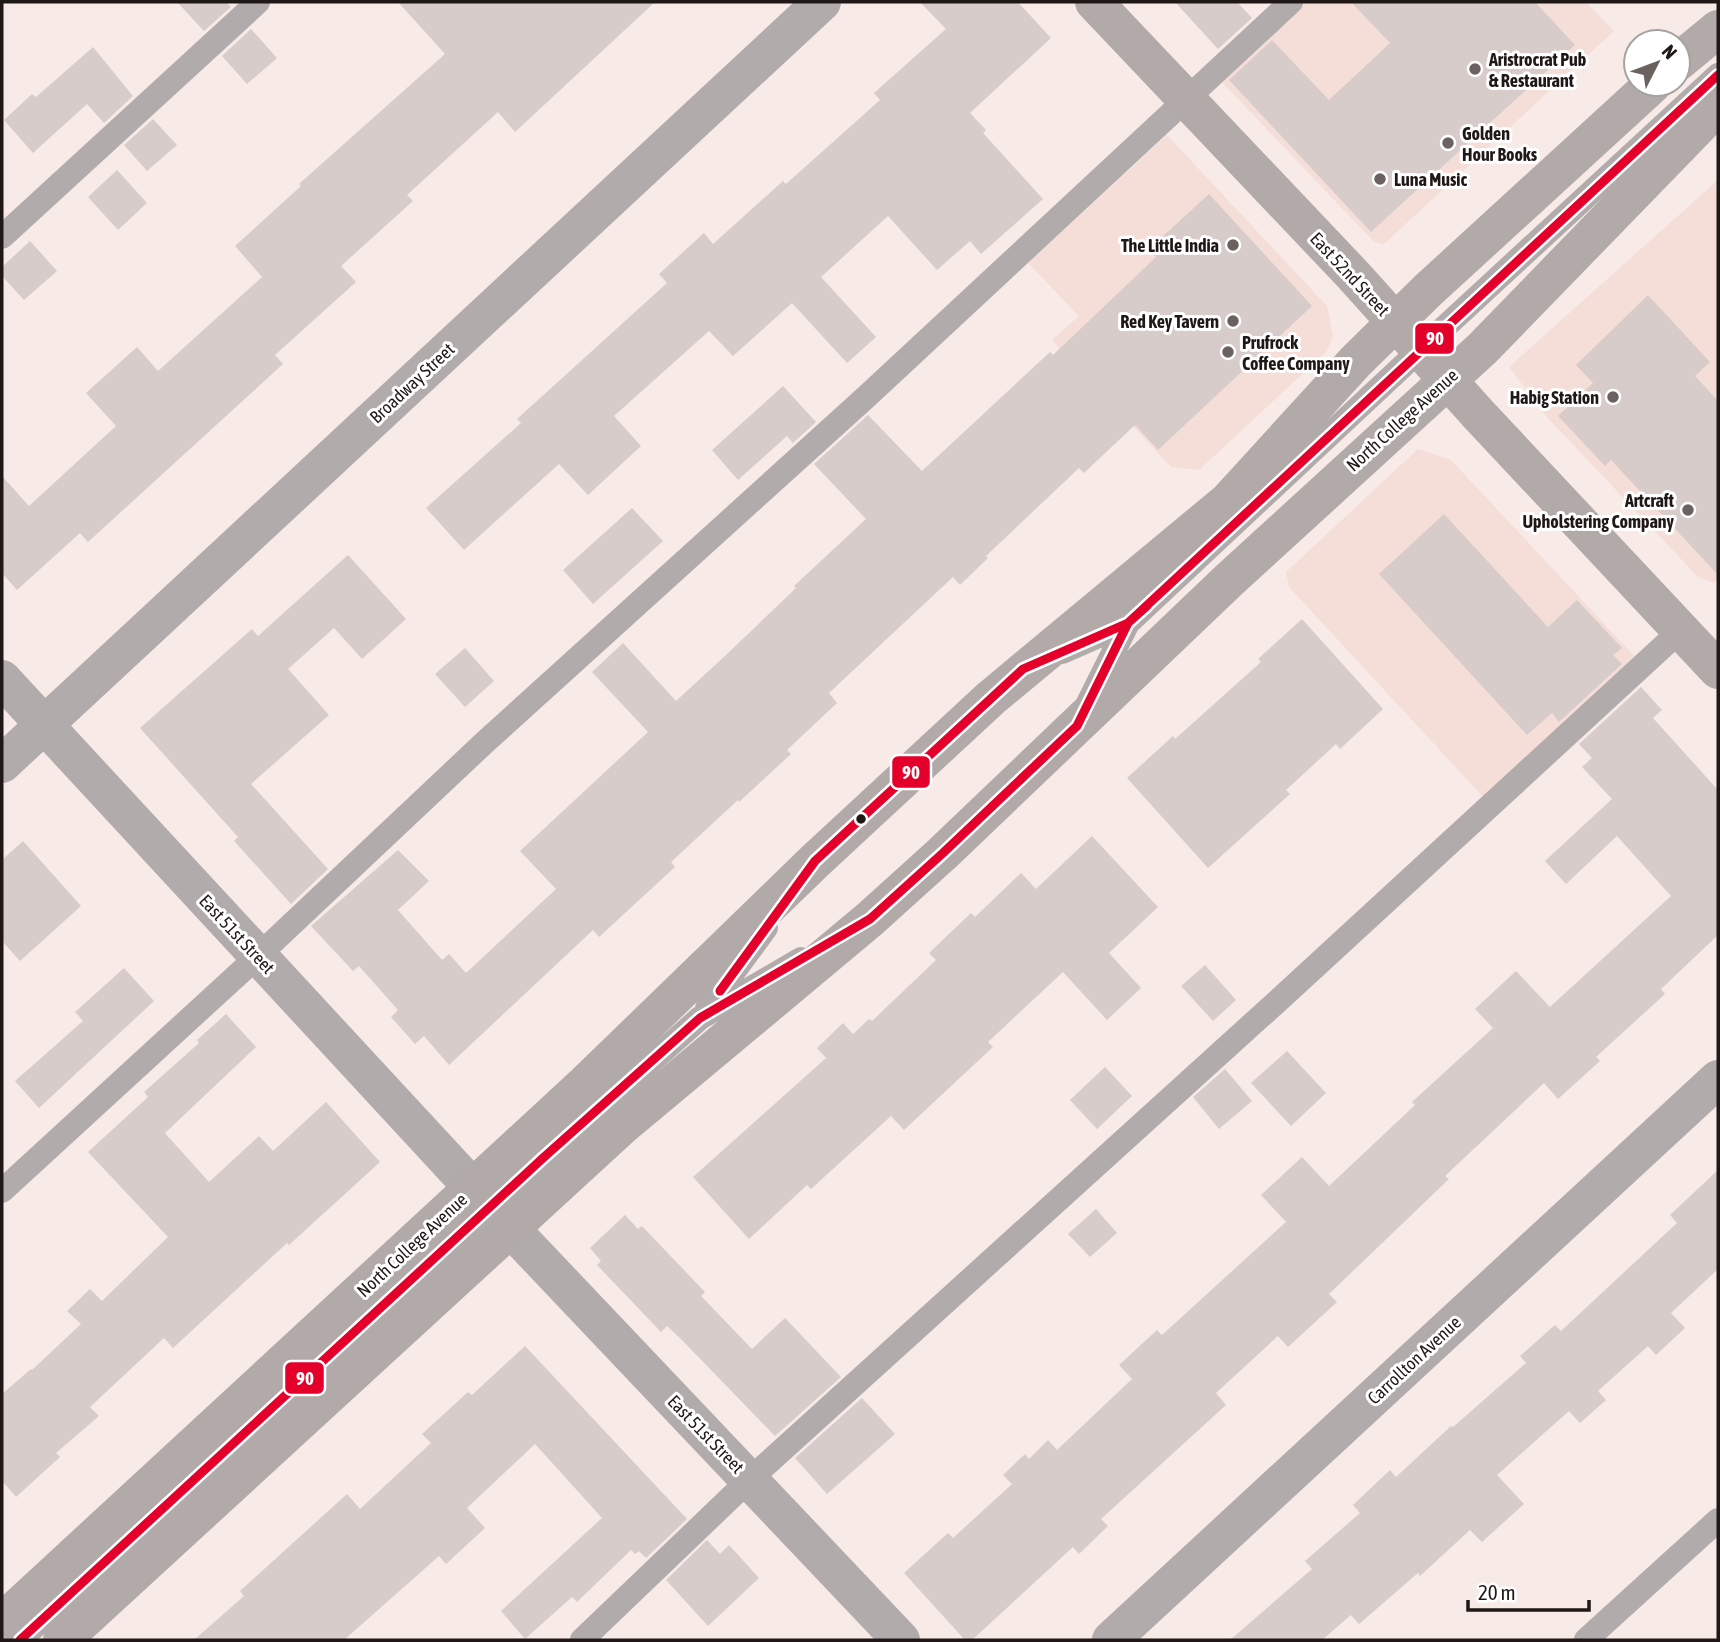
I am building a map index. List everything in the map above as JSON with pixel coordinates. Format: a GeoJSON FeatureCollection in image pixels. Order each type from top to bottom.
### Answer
{"type":"FeatureCollection","features":[{"type":"Feature","properties":{"kind":"main road","name":"East 52nd Street"},"geometry":{"type":"LineString","coordinates":[[1094,2],[1718,670]]}},
{"type":"Feature","properties":{"kind":"main road"},"geometry":{"type":"LineString","coordinates":[[1692,50],[1718,29]]}},
{"type":"Feature","properties":{"kind":"main road","name":"North College Avenue"},"geometry":{"type":"LineString","coordinates":[[2,1622],[596,1074],[815,861],[1023,669],[1228,501],[1355,362],[1408,336],[1445,274],[1638,98]]}},
{"type":"Feature","properties":{"kind":"main road","name":"North College Avenue"},"geometry":{"type":"LineString","coordinates":[[62,1640],[621,1127],[870,919],[952,845],[1228,581],[1483,348],[1718,106]]}},
{"type":"Feature","properties":{"kind":"street","name":"Broadway Street"},"geometry":{"type":"LineString","coordinates":[[2,764],[822,2]]}},
{"type":"Feature","properties":{"kind":"street","name":"East 51st Street"},"geometry":{"type":"LineString","coordinates":[[2,679],[473,1188]]}},
{"type":"Feature","properties":{"kind":"street","name":"Carrollton Avenue"},"geometry":{"type":"LineString","coordinates":[[1111,1640],[1718,1079]]}},
{"type":"Feature","properties":{"kind":"street","name":"East 51st Street"},"geometry":{"type":"LineString","coordinates":[[511,1229],[901,1640]]}},
{"type":"Feature","properties":{"kind":"lane"},"geometry":{"type":"LineString","coordinates":[[2,237],[258,2]]}},
{"type":"Feature","properties":{"kind":"lane"},"geometry":{"type":"LineString","coordinates":[[2,1191],[258,956],[484,743],[875,388],[1291,2]]}},
{"type":"Feature","properties":{"kind":"lane","name":"North College Avenue"},"geometry":{"type":"LineString","coordinates":[[1077,726],[1128,624],[1408,336],[1718,75]]}},
{"type":"Feature","properties":{"kind":"lane","name":"North College Avenue"},"geometry":{"type":"LineString","coordinates":[[1023,669],[1128,624]]}},
{"type":"Feature","properties":{"kind":"lane"},"geometry":{"type":"LineString","coordinates":[[582,1640],[750,1480],[1681,630]]}},
{"type":"Feature","properties":{"kind":"lane","name":"North College Avenue"},"geometry":{"type":"LineString","coordinates":[[20,1640],[700,1017],[815,861]]}},
{"type":"Feature","properties":{"kind":"lane","name":"North College Avenue"},"geometry":{"type":"LineString","coordinates":[[700,1017],[870,919]]}},
{"type":"Feature","properties":{"kind":"lane"},"geometry":{"type":"LineString","coordinates":[[1586,1640],[1718,1520]]}},
{"type":"Feature","properties":{"kind":"shaded area"},"geometry":{"type":"Polygon","coordinates":[[[1304,2],[1586,2],[1614,31],[1384,244],[1374,242],[1222,82],[1222,75],[1304,2]]]}},
{"type":"Feature","properties":{"kind":"shaded area"},"geometry":{"type":"Polygon","coordinates":[[[1167,135],[1327,306],[1333,337],[1326,352],[1199,470],[1171,467],[1052,340],[1079,316],[1028,263],[1167,135]]]}},
{"type":"Feature","properties":{"kind":"shaded area"},"geometry":{"type":"Polygon","coordinates":[[[1718,180],[1718,579],[1714,583],[1698,577],[1547,417],[1509,367],[1718,180]]]}},
{"type":"Feature","properties":{"kind":"shaded area"},"geometry":{"type":"Polygon","coordinates":[[[1418,449],[1451,460],[1637,659],[1485,799],[1289,587],[1286,572],[1418,449]]]}},
{"type":"Feature","properties":{"kind":"building"},"geometry":{"type":"Polygon","coordinates":[[[177,2],[226,2],[231,7],[204,31],[177,2]]]}},
{"type":"Feature","properties":{"kind":"building"},"geometry":{"type":"Polygon","coordinates":[[[398,2],[655,2],[515,132],[498,112],[407,195],[413,201],[341,266],[356,282],[275,355],[283,364],[88,542],[80,533],[17,590],[2,573],[2,476],[29,506],[116,426],[86,393],[137,347],[158,371],[262,277],[235,246],[301,186],[299,184],[445,54],[398,2]]]}},
{"type":"Feature","properties":{"kind":"building"},"geometry":{"type":"Polygon","coordinates":[[[920,2],[1018,2],[1051,38],[970,113],[986,130],[983,133],[1043,199],[981,254],[970,241],[937,270],[888,216],[821,277],[876,337],[847,363],[792,303],[733,356],[709,331],[614,416],[641,446],[588,495],[559,464],[464,550],[426,508],[521,423],[517,419],[667,283],[659,274],[704,233],[713,244],[783,181],[786,184],[880,100],[874,93],[946,29],[920,2]]]}},
{"type":"Feature","properties":{"kind":"building"},"geometry":{"type":"Polygon","coordinates":[[[1175,2],[1237,2],[1252,18],[1218,49],[1175,2]]]}},
{"type":"Feature","properties":{"kind":"building"},"geometry":{"type":"Polygon","coordinates":[[[1351,2],[1535,2],[1575,45],[1371,232],[1229,80],[1272,40],[1329,100],[1390,43],[1351,2]]]}},
{"type":"Feature","properties":{"kind":"building"},"geometry":{"type":"Polygon","coordinates":[[[251,29],[277,58],[247,84],[222,56],[251,29]]]}},
{"type":"Feature","properties":{"kind":"building"},"geometry":{"type":"Polygon","coordinates":[[[93,47],[133,96],[104,123],[87,104],[33,153],[4,120],[32,94],[36,97],[93,47]]]}},
{"type":"Feature","properties":{"kind":"building"},"geometry":{"type":"Polygon","coordinates":[[[153,119],[177,145],[147,171],[124,145],[153,119]]]}},
{"type":"Feature","properties":{"kind":"building"},"geometry":{"type":"Polygon","coordinates":[[[117,170],[147,203],[118,230],[88,197],[117,170]]]}},
{"type":"Feature","properties":{"kind":"building"},"geometry":{"type":"Polygon","coordinates":[[[1209,194],[1312,306],[1158,450],[1135,425],[1084,473],[1079,468],[986,556],[988,558],[960,585],[953,577],[829,693],[837,703],[787,750],[791,754],[671,862],[675,867],[599,937],[593,930],[449,1065],[424,1036],[415,1044],[391,1017],[398,1010],[359,966],[353,971],[311,926],[398,850],[429,881],[398,910],[442,960],[449,954],[466,973],[556,889],[520,851],[648,732],[592,672],[623,643],[676,701],[866,519],[814,464],[868,415],[922,471],[1050,352],[1053,355],[1156,257],[1149,249],[1209,194]]]}},
{"type":"Feature","properties":{"kind":"building"},"geometry":{"type":"Polygon","coordinates":[[[30,241],[57,271],[24,300],[2,276],[2,267],[30,241]]]}},
{"type":"Feature","properties":{"kind":"building"},"geometry":{"type":"Polygon","coordinates":[[[1648,295],[1710,362],[1695,376],[1718,401],[1718,575],[1611,460],[1605,466],[1558,416],[1593,383],[1576,365],[1648,295]]]}},
{"type":"Feature","properties":{"kind":"building"},"geometry":{"type":"Polygon","coordinates":[[[783,386],[816,422],[793,443],[787,436],[738,480],[712,450],[783,386]]]}},
{"type":"Feature","properties":{"kind":"building"},"geometry":{"type":"Polygon","coordinates":[[[632,508],[663,541],[593,604],[563,570],[632,508]]]}},
{"type":"Feature","properties":{"kind":"building"},"geometry":{"type":"Polygon","coordinates":[[[1444,514],[1548,627],[1577,600],[1622,648],[1613,655],[1622,664],[1559,722],[1552,713],[1527,735],[1379,574],[1444,514]]]}},
{"type":"Feature","properties":{"kind":"building"},"geometry":{"type":"Polygon","coordinates":[[[348,555],[406,619],[362,659],[334,628],[288,669],[329,715],[251,784],[328,869],[291,904],[234,841],[238,837],[140,728],[252,629],[258,636],[348,555]]]}},
{"type":"Feature","properties":{"kind":"building"},"geometry":{"type":"Polygon","coordinates":[[[1302,619],[1383,709],[1340,749],[1336,744],[1286,790],[1290,794],[1208,868],[1127,778],[1261,662],[1258,659],[1302,619]]]}},
{"type":"Feature","properties":{"kind":"building"},"geometry":{"type":"Polygon","coordinates":[[[465,648],[494,681],[465,707],[435,674],[465,648]]]}},
{"type":"Feature","properties":{"kind":"building"},"geometry":{"type":"Polygon","coordinates":[[[1641,687],[1662,710],[1653,718],[1718,790],[1718,935],[1661,989],[1665,994],[1596,1057],[1600,1061],[1558,1099],[1544,1083],[1445,1176],[1449,1179],[1329,1294],[1337,1302],[1288,1347],[1278,1336],[1216,1393],[1226,1405],[1101,1519],[1108,1526],[1079,1554],[1073,1547],[972,1640],[965,1640],[904,1573],[948,1533],[953,1538],[1012,1484],[1003,1475],[1025,1454],[1029,1459],[1048,1440],[1057,1450],[1132,1379],[1119,1365],[1157,1330],[1162,1335],[1286,1222],[1261,1195],[1302,1157],[1329,1186],[1415,1105],[1412,1102],[1493,1028],[1475,1009],[1516,971],[1550,1007],[1671,896],[1617,836],[1566,884],[1545,861],[1612,799],[1582,767],[1592,758],[1579,744],[1641,687]]]}},
{"type":"Feature","properties":{"kind":"building"},"geometry":{"type":"Polygon","coordinates":[[[1092,836],[1158,907],[1109,953],[1141,988],[1107,1020],[1063,972],[988,1042],[993,1047],[904,1130],[891,1116],[811,1189],[807,1185],[749,1239],[693,1177],[826,1058],[817,1048],[843,1023],[853,1034],[869,1019],[872,1021],[936,960],[929,953],[971,913],[975,917],[1021,873],[1036,889],[1092,836]]]}},
{"type":"Feature","properties":{"kind":"building"},"geometry":{"type":"Polygon","coordinates":[[[23,841],[81,906],[20,961],[2,941],[2,860],[23,841]]]}},
{"type":"Feature","properties":{"kind":"building"},"geometry":{"type":"Polygon","coordinates":[[[1205,965],[1236,1000],[1213,1021],[1181,986],[1205,965]]]}},
{"type":"Feature","properties":{"kind":"building"},"geometry":{"type":"Polygon","coordinates":[[[124,968],[154,1001],[39,1108],[15,1081],[83,1021],[75,1012],[124,968]]]}},
{"type":"Feature","properties":{"kind":"building"},"geometry":{"type":"Polygon","coordinates":[[[226,1014],[256,1047],[165,1133],[209,1182],[259,1136],[273,1151],[326,1102],[380,1162],[173,1348],[164,1338],[90,1407],[99,1416],[56,1453],[60,1457],[16,1497],[2,1481],[2,1394],[81,1324],[67,1311],[90,1289],[102,1301],[168,1237],[88,1152],[148,1097],[144,1092],[199,1043],[197,1040],[226,1014]]]}},
{"type":"Feature","properties":{"kind":"building"},"geometry":{"type":"Polygon","coordinates":[[[1287,1051],[1326,1093],[1291,1126],[1251,1083],[1287,1051]]]}},
{"type":"Feature","properties":{"kind":"building"},"geometry":{"type":"Polygon","coordinates":[[[1105,1067],[1132,1096],[1097,1129],[1070,1100],[1105,1067]]]}},
{"type":"Feature","properties":{"kind":"building"},"geometry":{"type":"Polygon","coordinates":[[[1225,1069],[1252,1101],[1219,1129],[1193,1097],[1225,1069]]]}},
{"type":"Feature","properties":{"kind":"building"},"geometry":{"type":"Polygon","coordinates":[[[1718,1170],[1718,1269],[1671,1313],[1685,1328],[1656,1355],[1648,1346],[1598,1391],[1606,1400],[1580,1423],[1569,1411],[1497,1475],[1524,1504],[1482,1542],[1470,1530],[1420,1576],[1418,1573],[1359,1624],[1351,1615],[1322,1640],[1230,1640],[1312,1569],[1305,1561],[1360,1513],[1353,1505],[1390,1470],[1396,1477],[1526,1363],[1520,1356],[1555,1325],[1561,1331],[1677,1223],[1670,1215],[1718,1170]]]}},
{"type":"Feature","properties":{"kind":"building"},"geometry":{"type":"Polygon","coordinates":[[[1096,1209],[1117,1233],[1090,1257],[1068,1234],[1096,1209]]]}},
{"type":"Feature","properties":{"kind":"building"},"geometry":{"type":"Polygon","coordinates":[[[625,1215],[638,1229],[642,1226],[705,1292],[701,1296],[752,1349],[785,1318],[841,1377],[775,1436],[681,1339],[667,1326],[661,1332],[597,1265],[601,1261],[590,1248],[625,1215]]]}},
{"type":"Feature","properties":{"kind":"building"},"geometry":{"type":"Polygon","coordinates":[[[525,1346],[687,1519],[646,1558],[639,1551],[635,1554],[631,1550],[577,1602],[572,1597],[525,1639],[501,1611],[602,1518],[535,1444],[467,1508],[485,1528],[446,1564],[439,1556],[344,1640],[194,1640],[244,1596],[240,1591],[347,1494],[360,1509],[431,1443],[422,1434],[468,1392],[472,1395],[525,1346]]]}},
{"type":"Feature","properties":{"kind":"building"},"geometry":{"type":"Polygon","coordinates":[[[862,1398],[895,1434],[827,1494],[795,1458],[862,1398]]]}},
{"type":"Feature","properties":{"kind":"building"},"geometry":{"type":"Polygon","coordinates":[[[707,1540],[720,1554],[729,1545],[759,1578],[708,1626],[666,1580],[707,1540]]]}},
{"type":"Feature","properties":{"kind":"transit line","name":"90"},"geometry":{"type":"LineString","coordinates":[[20,1640],[543,1158],[700,1018],[870,919],[943,853],[1077,726],[1128,623],[1718,75]]}},
{"type":"Feature","properties":{"kind":"transit line","name":"90"},"geometry":{"type":"LineString","coordinates":[[720,991],[815,861],[1023,669],[1128,623],[1147,606]]}},
{"type":"Feature","properties":{"kind":"place","name":"Aristrocrat Pub & Restaurant"},"geometry":{"type":"Point","coordinates":[1475,69]}},
{"type":"Feature","properties":{"kind":"place","name":"Golden Hour Books"},"geometry":{"type":"Point","coordinates":[1448,143]}},
{"type":"Feature","properties":{"kind":"place","name":"Luna Music"},"geometry":{"type":"Point","coordinates":[1380,179]}},
{"type":"Feature","properties":{"kind":"place","name":"The Little India"},"geometry":{"type":"Point","coordinates":[1233,245]}},
{"type":"Feature","properties":{"kind":"place","name":"Red Key Tavern"},"geometry":{"type":"Point","coordinates":[1233,321]}},
{"type":"Feature","properties":{"kind":"place","name":"Prufrock Coffee Company"},"geometry":{"type":"Point","coordinates":[1228,352]}},
{"type":"Feature","properties":{"kind":"place","name":"Habig Station"},"geometry":{"type":"Point","coordinates":[1613,397]}},
{"type":"Feature","properties":{"kind":"place","name":"Artcraft Upholstering Company"},"geometry":{"type":"Point","coordinates":[1688,510]}}]}
